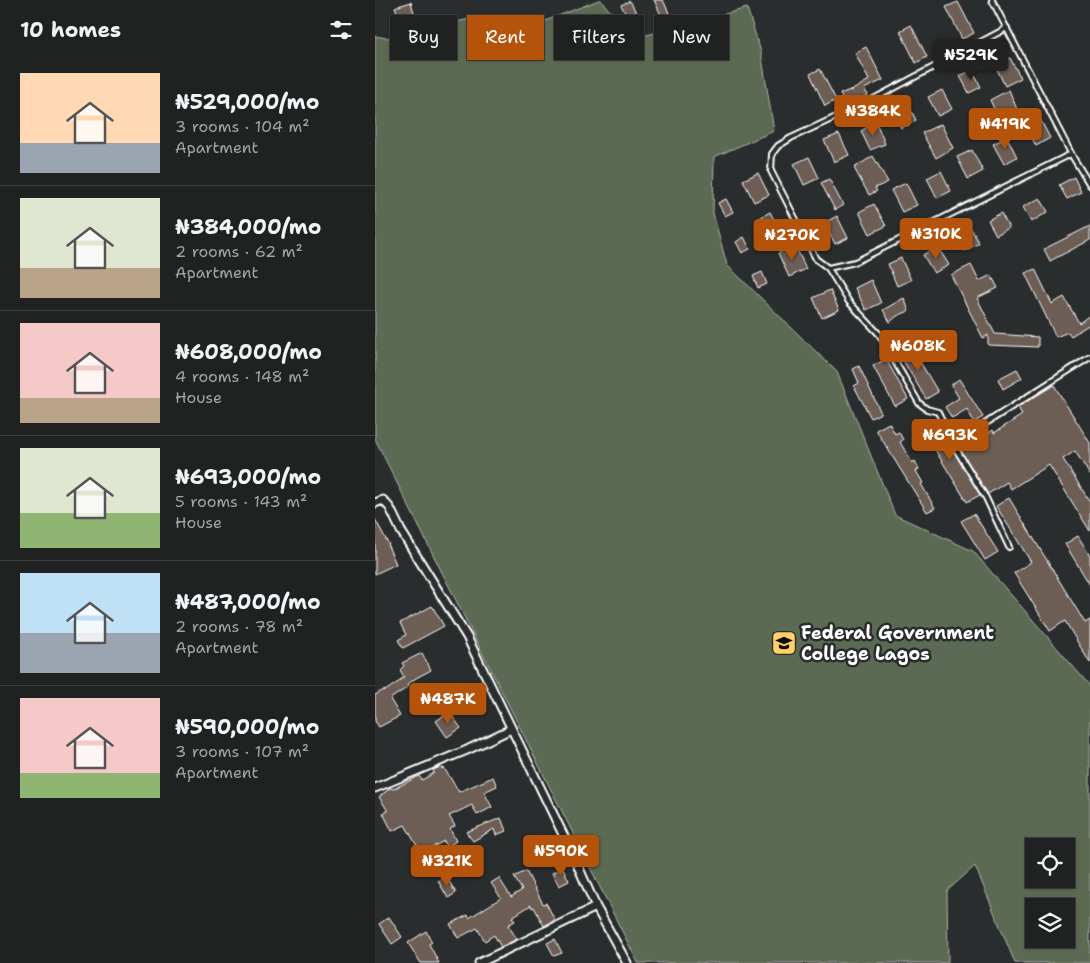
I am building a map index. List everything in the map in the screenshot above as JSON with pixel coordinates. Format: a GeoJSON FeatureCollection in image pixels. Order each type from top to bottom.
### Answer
{"type":"FeatureCollection","features":[{"type":"Feature","properties":{"kind":"street"},"geometry":{"type":"LineString","coordinates":[[375,503],[383,500],[390,508],[401,531],[467,637],[574,857],[596,907],[627,963]]}},
{"type":"Feature","properties":{"kind":"street"},"geometry":{"type":"LineString","coordinates":[[375,788],[467,750],[511,729]]}},
{"type":"Feature","properties":{"kind":"street"},"geometry":{"type":"LineString","coordinates":[[479,963],[596,907]]}},
{"type":"Feature","properties":{"kind":"lane"},"geometry":{"type":"LineString","coordinates":[[992,0],[1071,154],[1090,185]]}},
{"type":"Feature","properties":{"kind":"lane"},"geometry":{"type":"LineString","coordinates":[[1007,28],[866,103],[791,138],[778,146],[772,154],[771,171],[816,259],[828,268],[849,302],[879,334],[919,402],[927,409],[938,412],[953,444],[986,498],[1009,547]]}},
{"type":"Feature","properties":{"kind":"lane"},"geometry":{"type":"LineString","coordinates":[[828,268],[855,262],[1071,154]]}},
{"type":"Feature","properties":{"kind":"lane"},"geometry":{"type":"LineString","coordinates":[[953,444],[1090,357]]}},
{"type":"Feature","properties":{"kind":"green space","name":"Federal Government College Lagos"},"geometry":{"type":"Polygon","coordinates":[[[599,0],[613,15],[561,15],[599,0]]]}},
{"type":"Feature","properties":{"kind":"green space","name":"Federal Government College Lagos"},"geometry":{"type":"Polygon","coordinates":[[[747,8],[761,52],[774,131],[714,157],[713,213],[727,265],[837,372],[895,515],[973,551],[1090,686],[1090,963],[1015,963],[975,866],[947,891],[948,963],[638,963],[375,439],[375,36],[390,37],[390,60],[457,60],[457,22],[467,20],[467,60],[544,60],[544,21],[554,18],[554,60],[644,60],[644,36],[654,33],[654,60],[729,60],[729,15],[721,15],[747,8]]]}},
{"type":"Feature","properties":{"kind":"building"},"geometry":{"type":"Polygon","coordinates":[[[654,0],[663,0],[669,13],[661,15],[654,0]]]}},
{"type":"Feature","properties":{"kind":"building"},"geometry":{"type":"Polygon","coordinates":[[[630,1],[638,15],[626,15],[621,5],[630,1]]]}},
{"type":"Feature","properties":{"kind":"building"},"geometry":{"type":"Polygon","coordinates":[[[411,2],[414,13],[398,15],[395,7],[411,2]]]}},
{"type":"Feature","properties":{"kind":"building"},"geometry":{"type":"Polygon","coordinates":[[[958,2],[974,33],[962,39],[946,7],[958,2]]]}},
{"type":"Feature","properties":{"kind":"building"},"geometry":{"type":"Polygon","coordinates":[[[911,25],[927,57],[916,63],[900,31],[911,25]]]}},
{"type":"Feature","properties":{"kind":"building"},"geometry":{"type":"Polygon","coordinates":[[[866,47],[883,80],[864,89],[868,95],[846,106],[840,94],[851,91],[869,80],[855,53],[866,47]]]}},
{"type":"Feature","properties":{"kind":"building"},"geometry":{"type":"Polygon","coordinates":[[[1010,58],[1021,78],[1005,86],[995,65],[1010,58]]]}},
{"type":"Feature","properties":{"kind":"building"},"geometry":{"type":"Polygon","coordinates":[[[820,69],[836,100],[825,106],[810,74],[820,69]]]}},
{"type":"Feature","properties":{"kind":"building"},"geometry":{"type":"Polygon","coordinates":[[[972,70],[981,87],[969,93],[960,76],[972,70]]]}},
{"type":"Feature","properties":{"kind":"building"},"geometry":{"type":"Polygon","coordinates":[[[942,90],[952,109],[938,116],[928,97],[942,90]]]}},
{"type":"Feature","properties":{"kind":"building"},"geometry":{"type":"Polygon","coordinates":[[[1009,90],[1021,119],[1002,126],[990,100],[1009,90]]]}},
{"type":"Feature","properties":{"kind":"building"},"geometry":{"type":"Polygon","coordinates":[[[906,101],[916,120],[901,128],[891,108],[906,101]]]}},
{"type":"Feature","properties":{"kind":"building"},"geometry":{"type":"Polygon","coordinates":[[[1039,117],[1050,138],[1036,146],[1025,125],[1039,117]]]}},
{"type":"Feature","properties":{"kind":"building"},"geometry":{"type":"Polygon","coordinates":[[[876,122],[885,144],[870,150],[861,131],[876,122]]]}},
{"type":"Feature","properties":{"kind":"building"},"geometry":{"type":"Polygon","coordinates":[[[941,124],[953,148],[936,158],[922,133],[941,124]]]}},
{"type":"Feature","properties":{"kind":"building"},"geometry":{"type":"Polygon","coordinates":[[[839,134],[849,155],[834,162],[824,140],[839,134]]]}},
{"type":"Feature","properties":{"kind":"building"},"geometry":{"type":"Polygon","coordinates":[[[1007,137],[1017,157],[1004,164],[993,144],[1007,137]]]}},
{"type":"Feature","properties":{"kind":"building"},"geometry":{"type":"Polygon","coordinates":[[[972,150],[983,171],[968,179],[957,157],[972,150]]]}},
{"type":"Feature","properties":{"kind":"building"},"geometry":{"type":"Polygon","coordinates":[[[873,156],[888,182],[875,188],[877,191],[869,195],[854,168],[873,156]]]}},
{"type":"Feature","properties":{"kind":"building"},"geometry":{"type":"Polygon","coordinates":[[[809,157],[819,178],[804,185],[794,164],[809,157]]]}},
{"type":"Feature","properties":{"kind":"building"},"geometry":{"type":"Polygon","coordinates":[[[941,171],[951,191],[937,198],[927,178],[941,171]]]}},
{"type":"Feature","properties":{"kind":"building"},"geometry":{"type":"Polygon","coordinates":[[[758,173],[769,195],[754,202],[743,180],[758,173]]]}},
{"type":"Feature","properties":{"kind":"building"},"geometry":{"type":"Polygon","coordinates":[[[1074,177],[1081,192],[1067,199],[1059,185],[1074,177]]]}},
{"type":"Feature","properties":{"kind":"building"},"geometry":{"type":"Polygon","coordinates":[[[829,179],[843,205],[835,210],[821,183],[829,179]]]}},
{"type":"Feature","properties":{"kind":"building"},"geometry":{"type":"Polygon","coordinates":[[[906,183],[917,205],[902,212],[891,190],[906,183]]]}},
{"type":"Feature","properties":{"kind":"building"},"geometry":{"type":"Polygon","coordinates":[[[1040,198],[1048,212],[1031,222],[1023,207],[1040,198]]]}},
{"type":"Feature","properties":{"kind":"building"},"geometry":{"type":"Polygon","coordinates":[[[726,199],[733,212],[725,216],[718,203],[726,199]]]}},
{"type":"Feature","properties":{"kind":"building"},"geometry":{"type":"Polygon","coordinates":[[[874,204],[886,226],[870,234],[859,212],[874,204]]]}},
{"type":"Feature","properties":{"kind":"building"},"geometry":{"type":"Polygon","coordinates":[[[770,212],[782,235],[768,242],[756,220],[770,212]]]}},
{"type":"Feature","properties":{"kind":"building"},"geometry":{"type":"Polygon","coordinates":[[[1001,213],[1009,228],[996,235],[988,220],[1001,213]]]}},
{"type":"Feature","properties":{"kind":"building"},"geometry":{"type":"Polygon","coordinates":[[[837,216],[848,238],[835,244],[824,223],[837,216]]]}},
{"type":"Feature","properties":{"kind":"building"},"geometry":{"type":"Polygon","coordinates":[[[968,223],[979,243],[964,251],[954,232],[968,223]]]}},
{"type":"Feature","properties":{"kind":"building"},"geometry":{"type":"Polygon","coordinates":[[[1090,226],[1090,240],[1050,261],[1044,249],[1090,226]]]}},
{"type":"Feature","properties":{"kind":"building"},"geometry":{"type":"Polygon","coordinates":[[[744,237],[750,249],[742,253],[736,242],[744,237]]]}},
{"type":"Feature","properties":{"kind":"building"},"geometry":{"type":"Polygon","coordinates":[[[795,245],[806,269],[789,277],[778,253],[795,245]]]}},
{"type":"Feature","properties":{"kind":"building"},"geometry":{"type":"Polygon","coordinates":[[[937,246],[949,265],[934,273],[923,255],[937,246]]]}},
{"type":"Feature","properties":{"kind":"building"},"geometry":{"type":"Polygon","coordinates":[[[901,258],[911,280],[897,286],[888,264],[901,258]]]}},
{"type":"Feature","properties":{"kind":"building"},"geometry":{"type":"Polygon","coordinates":[[[971,265],[979,281],[991,275],[998,288],[977,298],[995,334],[1038,337],[1038,347],[988,345],[988,335],[983,338],[951,275],[971,265]]]}},
{"type":"Feature","properties":{"kind":"building"},"geometry":{"type":"Polygon","coordinates":[[[1035,269],[1052,304],[1064,297],[1079,323],[1090,315],[1090,324],[1071,336],[1068,332],[1056,337],[1025,273],[1035,269]]]}},
{"type":"Feature","properties":{"kind":"building"},"geometry":{"type":"Polygon","coordinates":[[[762,272],[767,284],[758,288],[753,276],[762,272]]]}},
{"type":"Feature","properties":{"kind":"building"},"geometry":{"type":"Polygon","coordinates":[[[871,280],[881,303],[866,310],[855,288],[871,280]]]}},
{"type":"Feature","properties":{"kind":"building"},"geometry":{"type":"Polygon","coordinates":[[[830,290],[839,310],[822,318],[813,298],[830,290]]]}},
{"type":"Feature","properties":{"kind":"building"},"geometry":{"type":"Polygon","coordinates":[[[904,298],[909,311],[897,316],[890,322],[883,310],[904,298]]]}},
{"type":"Feature","properties":{"kind":"building"},"geometry":{"type":"Polygon","coordinates":[[[910,345],[938,392],[926,399],[898,352],[910,345]]]}},
{"type":"Feature","properties":{"kind":"building"},"geometry":{"type":"Polygon","coordinates":[[[886,359],[908,399],[895,406],[873,366],[886,359]]]}},
{"type":"Feature","properties":{"kind":"building"},"geometry":{"type":"Polygon","coordinates":[[[859,366],[881,413],[871,418],[854,386],[859,383],[853,369],[859,366]]]}},
{"type":"Feature","properties":{"kind":"building"},"geometry":{"type":"Polygon","coordinates":[[[1017,369],[1022,378],[1003,389],[998,379],[1017,369]]]}},
{"type":"Feature","properties":{"kind":"building"},"geometry":{"type":"Polygon","coordinates":[[[959,379],[983,417],[974,422],[967,409],[952,418],[945,407],[959,398],[951,385],[959,379]]]}},
{"type":"Feature","properties":{"kind":"building"},"geometry":{"type":"Polygon","coordinates":[[[1054,385],[1090,443],[1090,475],[1075,451],[1063,459],[1090,502],[1090,531],[1049,465],[1011,489],[1007,482],[988,494],[961,451],[993,430],[994,433],[1022,415],[1018,407],[1054,385]]]}},
{"type":"Feature","properties":{"kind":"building"},"geometry":{"type":"Polygon","coordinates":[[[934,419],[980,495],[967,502],[921,427],[934,419]]]}},
{"type":"Feature","properties":{"kind":"building"},"geometry":{"type":"Polygon","coordinates":[[[889,423],[895,434],[899,432],[903,440],[900,442],[912,463],[915,461],[919,469],[916,471],[923,483],[921,484],[935,508],[927,512],[876,430],[889,423]]]}},
{"type":"Feature","properties":{"kind":"building"},"geometry":{"type":"Polygon","coordinates":[[[1009,498],[1085,623],[1090,620],[1090,663],[1065,621],[1050,631],[1014,573],[1031,562],[996,506],[1009,498]]]}},
{"type":"Feature","properties":{"kind":"building"},"geometry":{"type":"Polygon","coordinates":[[[974,514],[998,552],[985,560],[961,521],[974,514]]]}},
{"type":"Feature","properties":{"kind":"building"},"geometry":{"type":"Polygon","coordinates":[[[375,519],[389,545],[396,564],[375,574],[375,519]]]}},
{"type":"Feature","properties":{"kind":"building"},"geometry":{"type":"Polygon","coordinates":[[[1078,536],[1090,556],[1090,585],[1065,544],[1078,536]]]}},
{"type":"Feature","properties":{"kind":"building"},"geometry":{"type":"Polygon","coordinates":[[[432,606],[444,626],[403,648],[398,640],[406,635],[400,623],[432,606]]]}},
{"type":"Feature","properties":{"kind":"building"},"geometry":{"type":"Polygon","coordinates":[[[422,653],[431,670],[416,678],[407,685],[408,687],[390,699],[400,716],[379,727],[375,721],[375,695],[400,681],[404,677],[400,670],[404,666],[402,663],[422,653]]]}},
{"type":"Feature","properties":{"kind":"building"},"geometry":{"type":"Polygon","coordinates":[[[455,682],[458,689],[441,698],[437,691],[455,682]]]}},
{"type":"Feature","properties":{"kind":"building"},"geometry":{"type":"Polygon","coordinates":[[[449,712],[461,728],[447,737],[436,721],[449,712]]]}},
{"type":"Feature","properties":{"kind":"building"},"geometry":{"type":"Polygon","coordinates":[[[441,767],[442,769],[444,768],[459,792],[493,777],[497,786],[484,792],[492,807],[477,815],[472,805],[449,816],[455,826],[450,829],[456,841],[447,847],[444,841],[431,848],[433,851],[423,856],[405,825],[392,831],[383,813],[388,811],[379,797],[390,788],[393,789],[419,776],[422,780],[434,773],[433,770],[441,767]]]}},
{"type":"Feature","properties":{"kind":"building"},"geometry":{"type":"Polygon","coordinates":[[[501,818],[506,831],[496,835],[494,829],[473,841],[466,832],[501,818]]]}},
{"type":"Feature","properties":{"kind":"building"},"geometry":{"type":"Polygon","coordinates":[[[563,868],[569,881],[559,886],[552,873],[563,868]]]}},
{"type":"Feature","properties":{"kind":"building"},"geometry":{"type":"Polygon","coordinates":[[[526,871],[543,904],[546,903],[555,920],[544,926],[531,905],[512,917],[515,921],[508,925],[517,939],[501,947],[494,935],[485,941],[477,928],[458,938],[450,924],[468,915],[469,918],[501,898],[491,883],[499,878],[511,897],[522,890],[514,877],[526,871]]]}},
{"type":"Feature","properties":{"kind":"building"},"geometry":{"type":"Polygon","coordinates":[[[446,876],[456,893],[448,898],[438,881],[446,876]]]}},
{"type":"Feature","properties":{"kind":"building"},"geometry":{"type":"Polygon","coordinates":[[[389,917],[402,937],[392,944],[379,924],[389,917]]]}},
{"type":"Feature","properties":{"kind":"building"},"geometry":{"type":"Polygon","coordinates":[[[426,931],[432,942],[429,944],[439,963],[421,963],[408,943],[426,931]]]}},
{"type":"Feature","properties":{"kind":"building"},"geometry":{"type":"Polygon","coordinates":[[[555,939],[562,953],[554,956],[547,943],[555,939]]]}},
{"type":"Feature","properties":{"kind":"place","name":"Federal Government College Lagos"},"geometry":{"type":"Point","coordinates":[784,643]}}]}
